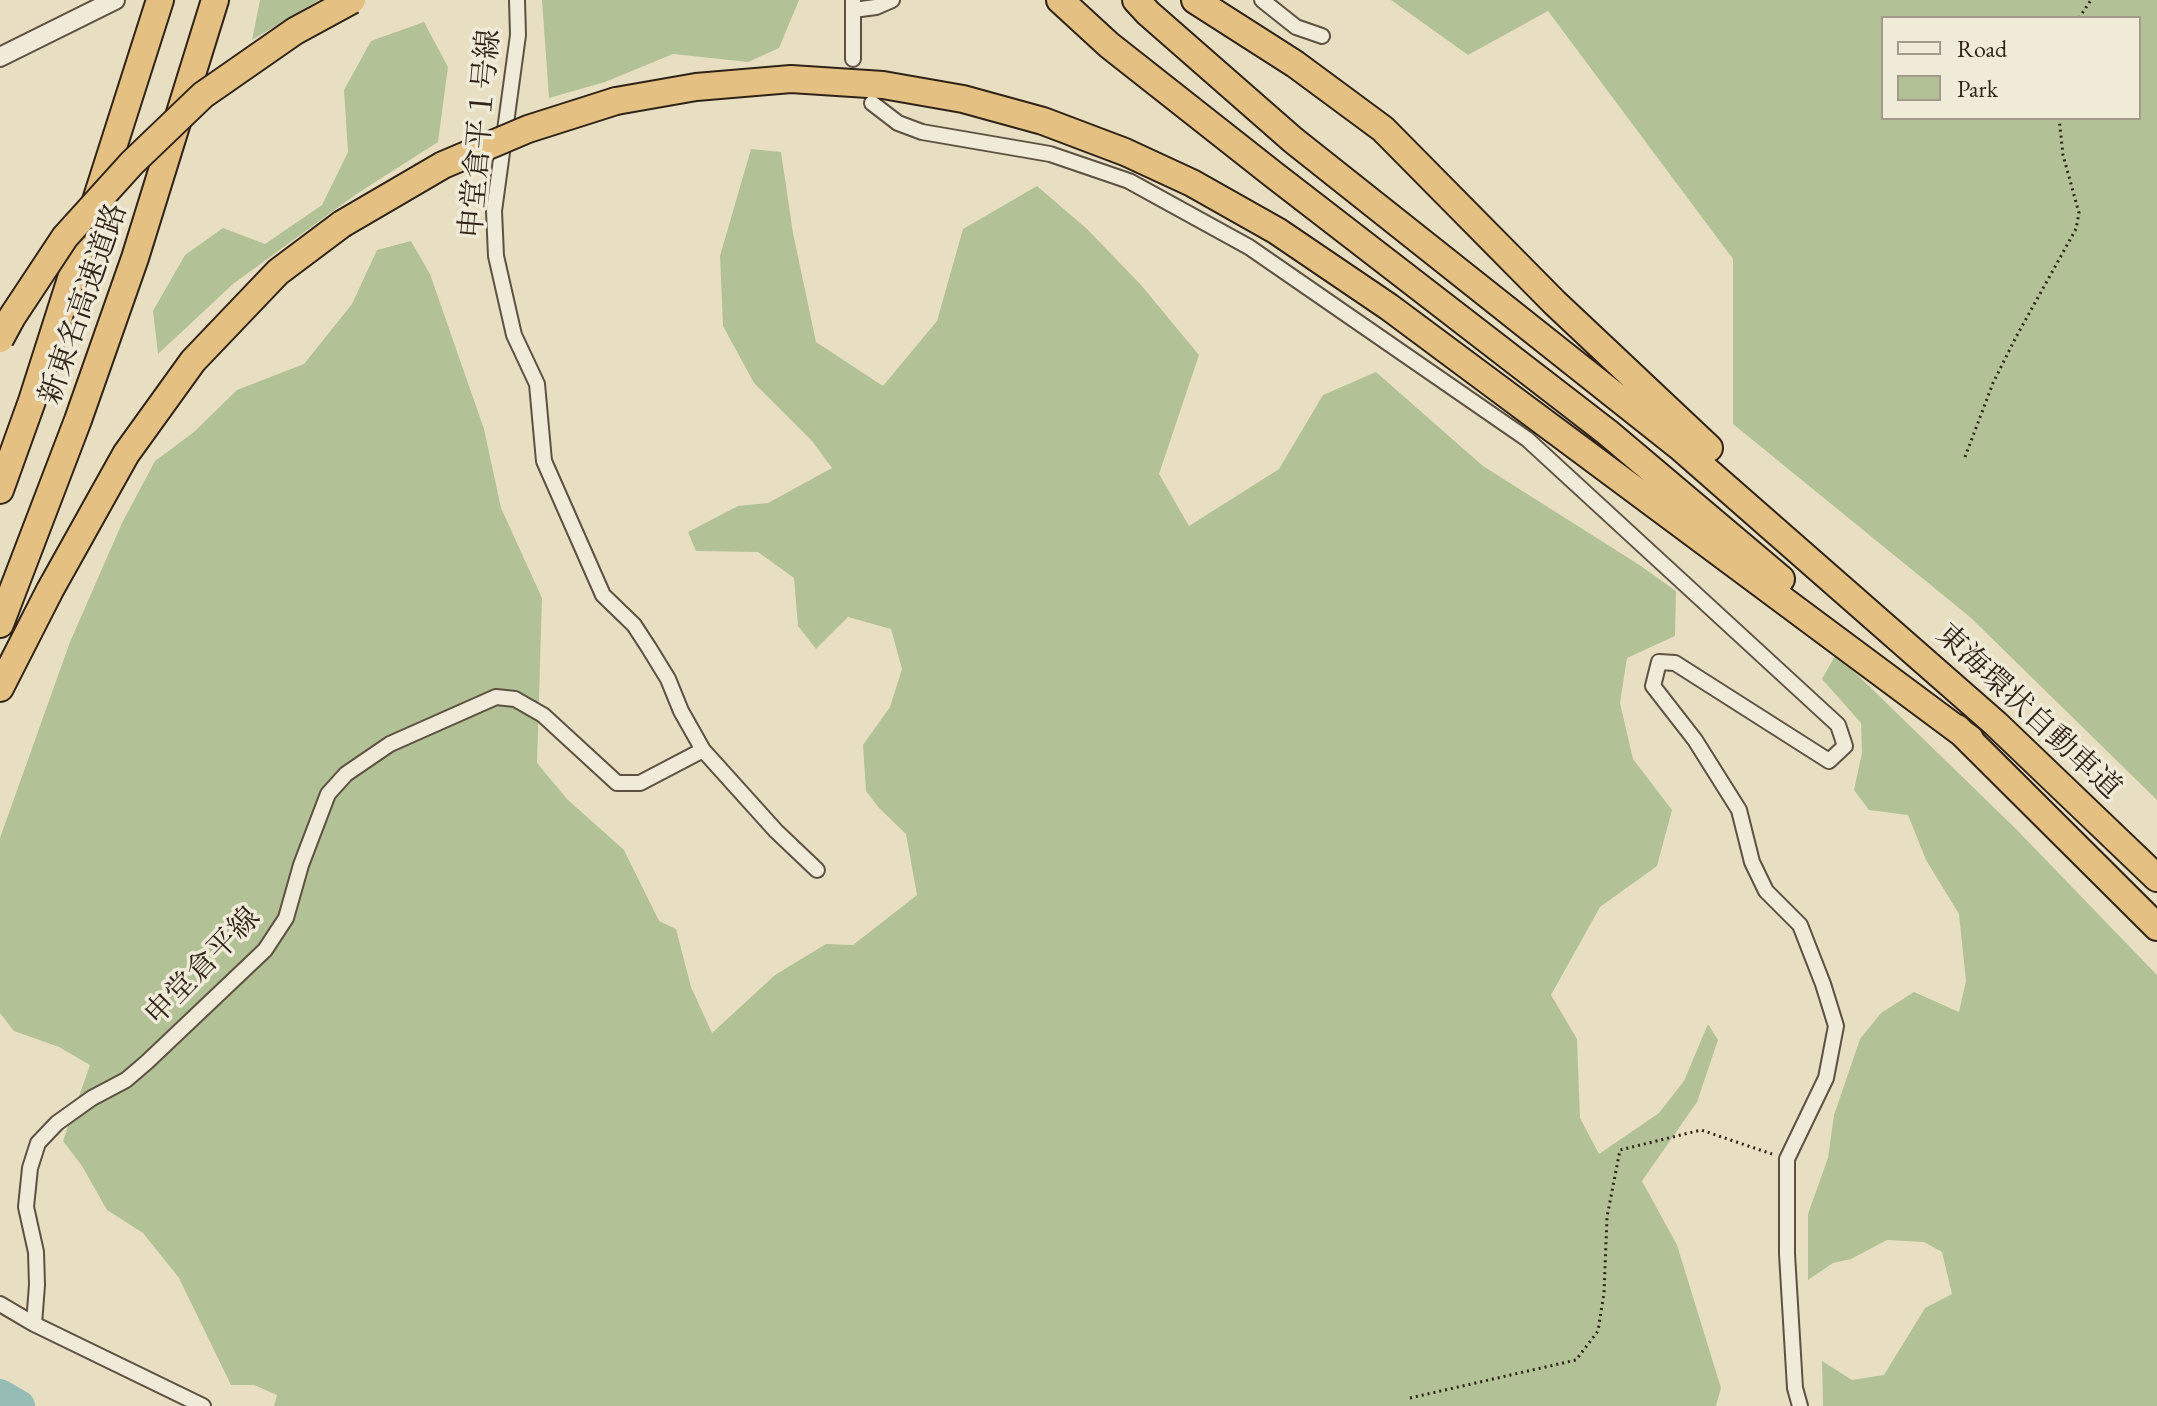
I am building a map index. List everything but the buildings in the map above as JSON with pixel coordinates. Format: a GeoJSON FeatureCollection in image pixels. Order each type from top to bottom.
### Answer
{"type":"FeatureCollection","features":[{"type":"Feature","properties":{"kind":"highway","name":"新東名高速道路"},"geometry":{"type":"LineString","coordinates":[[0,490],[32,401],[160,0]]}},
{"type":"Feature","properties":{"kind":"highway","name":"新東名高速道路"},"geometry":{"type":"LineString","coordinates":[[0,624],[78,420],[135,258],[215,0]]}},
{"type":"Feature","properties":{"kind":"highway"},"geometry":{"type":"LineString","coordinates":[[0,339],[65,237],[132,163],[192,105],[295,31],[352,0]]}},
{"type":"Feature","properties":{"kind":"highway"},"geometry":{"type":"LineString","coordinates":[[1060,0],[1109,45],[1607,432],[1970,739]]}},
{"type":"Feature","properties":{"kind":"highway"},"geometry":{"type":"LineString","coordinates":[[1136,0],[1293,140],[1680,447],[1853,596]]}},
{"type":"Feature","properties":{"kind":"highway"},"geometry":{"type":"LineString","coordinates":[[1195,0],[1295,64],[1383,129],[1555,303],[1680,423],[1795,524],[1853,596]]}},
{"type":"Feature","properties":{"kind":"highway"},"geometry":{"type":"LineString","coordinates":[[0,688],[50,590],[126,454],[193,361],[278,272],[342,224],[443,165],[528,129],[616,101],[696,87],[791,79],[883,85],[963,99],[1043,121],[1125,152],[1192,183],[1277,231],[1389,307],[1970,739]]}},
{"type":"Feature","properties":{"kind":"highway","name":"東海環状自動車道"},"geometry":{"type":"LineString","coordinates":[[1853,596],[1996,724],[2157,878]]}},
{"type":"Feature","properties":{"kind":"highway","name":"東海環状自動車道"},"geometry":{"type":"LineString","coordinates":[[1970,739],[2157,927]]}},
{"type":"Feature","properties":{"kind":"street"},"geometry":{"type":"LineString","coordinates":[[0,57],[115,0]]}},
{"type":"Feature","properties":{"kind":"street","name":"申堂倉平１号線"},"geometry":{"type":"LineString","coordinates":[[517,0],[518,35],[494,211],[496,256],[514,335],[537,384],[544,461],[603,595],[634,625],[649,648],[703,750],[776,831],[817,870]]}},
{"type":"Feature","properties":{"kind":"street"},"geometry":{"type":"LineString","coordinates":[[853,59],[853,5],[876,7],[892,0]]}},
{"type":"Feature","properties":{"kind":"street"},"geometry":{"type":"LineString","coordinates":[[1262,0],[1296,27],[1322,36]]}},
{"type":"Feature","properties":{"kind":"street"},"geometry":{"type":"LineString","coordinates":[[872,103],[898,123],[922,132],[1050,154],[1129,181],[1249,247],[1527,439],[1838,725],[1845,746],[1829,761],[1675,663],[1659,662],[1653,686],[1695,740],[1739,810],[1752,862],[1766,891],[1800,925],[1836,1026],[1826,1078],[1787,1159],[1787,1254],[1795,1388],[1800,1406]]}},
{"type":"Feature","properties":{"kind":"street","name":"申堂倉平線"},"geometry":{"type":"LineString","coordinates":[[34,1324],[36,1252],[26,1207],[30,1168],[38,1143],[57,1123],[92,1098],[126,1080],[265,950],[286,918],[301,865],[328,794],[346,774],[390,744],[496,697],[515,699],[543,715],[617,783],[640,783],[703,750]]}},
{"type":"Feature","properties":{"kind":"street"},"geometry":{"type":"LineString","coordinates":[[0,1304],[34,1324],[203,1406]]}},
{"type":"Feature","properties":{"kind":"path"},"geometry":{"type":"LineString","coordinates":[[1965,457],[1993,383],[2076,229],[2079,213],[2063,155],[2059,120]]}},
{"type":"Feature","properties":{"kind":"path"},"geometry":{"type":"LineString","coordinates":[[1410,1398],[1576,1360],[1598,1331],[1604,1293],[1607,1217],[1620,1150],[1701,1130],[1787,1159]]}},
{"type":"Feature","properties":{"kind":"green space"},"geometry":{"type":"Polygon","coordinates":[[[260,0],[319,0],[252,40],[260,0]]]}},
{"type":"Feature","properties":{"kind":"green space"},"geometry":{"type":"Polygon","coordinates":[[[542,0],[799,0],[779,48],[748,62],[673,54],[605,82],[549,98],[542,0]]]}},
{"type":"Feature","properties":{"kind":"green space"},"geometry":{"type":"Polygon","coordinates":[[[1391,0],[2157,0],[2157,800],[1970,617],[1733,424],[1733,259],[1548,11],[1468,55],[1391,0]]]}},
{"type":"Feature","properties":{"kind":"green space"},"geometry":{"type":"Polygon","coordinates":[[[424,22],[448,67],[438,142],[355,195],[233,284],[158,354],[153,311],[185,255],[223,228],[265,244],[322,205],[348,152],[344,90],[371,41],[424,22]]]}},
{"type":"Feature","properties":{"kind":"green space"},"geometry":{"type":"Polygon","coordinates":[[[751,149],[781,152],[793,233],[816,342],[883,386],[937,321],[963,229],[1037,186],[1087,229],[1141,285],[1199,355],[1159,474],[1189,526],[1279,469],[1323,395],[1376,372],[1483,466],[1676,591],[1675,636],[1627,658],[1620,703],[1633,759],[1672,810],[1657,866],[1600,907],[1551,995],[1577,1039],[1580,1118],[1599,1154],[1659,1113],[1684,1081],[1708,1024],[1718,1040],[1697,1102],[1642,1181],[1677,1245],[1721,1388],[1716,1406],[274,1406],[277,1395],[254,1385],[231,1385],[179,1278],[143,1233],[107,1210],[82,1166],[63,1141],[90,1065],[59,1047],[14,1031],[0,1013],[0,838],[70,642],[122,523],[155,461],[194,432],[237,390],[304,364],[352,304],[377,250],[411,241],[430,274],[484,429],[501,508],[542,598],[537,763],[567,799],[624,850],[659,921],[676,929],[691,987],[712,1033],[775,975],[826,944],[853,945],[917,895],[906,834],[866,791],[863,745],[890,707],[902,669],[891,629],[848,617],[816,649],[798,626],[794,578],[758,552],[696,551],[688,532],[738,506],[768,503],[832,468],[812,441],[754,383],[723,326],[720,256],[751,149]]]}},
{"type":"Feature","properties":{"kind":"green space"},"geometry":{"type":"Polygon","coordinates":[[[1836,654],[2016,829],[2157,975],[2157,1406],[1823,1406],[1822,1361],[1852,1380],[1884,1375],[1925,1308],[1952,1294],[1942,1252],[1924,1242],[1887,1240],[1851,1259],[1833,1263],[1808,1280],[1808,1214],[1828,1158],[1834,1115],[1860,1039],[1881,1013],[1914,992],[1959,1012],[1966,981],[1959,914],[1926,860],[1908,815],[1869,810],[1854,790],[1862,753],[1861,723],[1822,679],[1836,654]]]}},
{"type":"Feature","properties":{"kind":"waterway"},"geometry":{"type":"LineString","coordinates":[[0,1395],[19,1406]]}}]}
